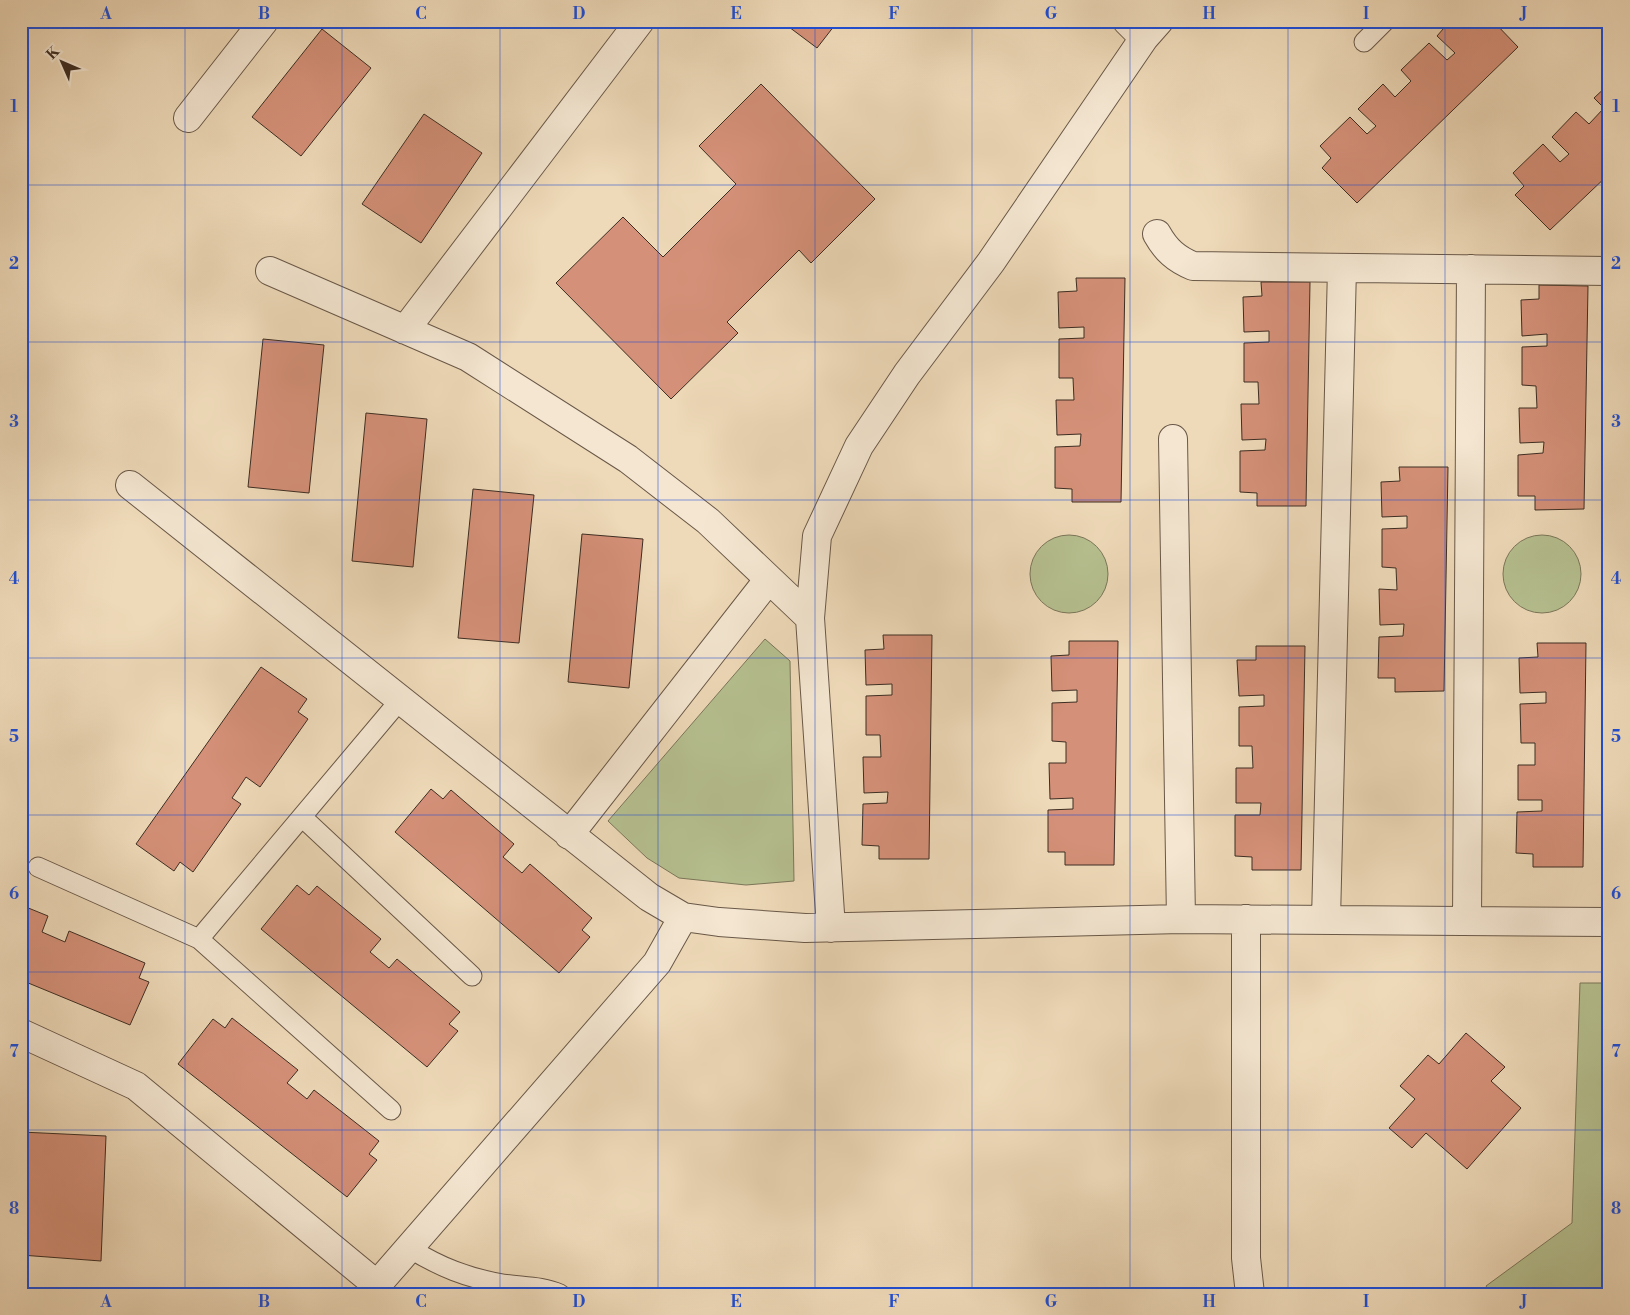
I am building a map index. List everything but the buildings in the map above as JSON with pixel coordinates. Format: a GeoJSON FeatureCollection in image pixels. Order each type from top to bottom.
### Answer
{"type":"FeatureCollection","features":[{"type":"Feature","properties":{"kind":"street"},"geometry":{"type":"LineString","coordinates":[[188,118],[264,21]]}},
{"type":"Feature","properties":{"kind":"street"},"geometry":{"type":"LineString","coordinates":[[405,330],[640,21]]}},
{"type":"Feature","properties":{"kind":"street"},"geometry":{"type":"LineString","coordinates":[[831,928],[810,618],[817,536],[859,446],[907,374],[991,262],[1143,27]]}},
{"type":"Feature","properties":{"kind":"street"},"geometry":{"type":"LineString","coordinates":[[1157,234],[1172,255],[1193,266],[1609,271]]}},
{"type":"Feature","properties":{"kind":"street"},"geometry":{"type":"LineString","coordinates":[[1326,920],[1342,268]]}},
{"type":"Feature","properties":{"kind":"street"},"geometry":{"type":"LineString","coordinates":[[1467,921],[1471,269]]}},
{"type":"Feature","properties":{"kind":"street"},"geometry":{"type":"LineString","coordinates":[[270,271],[468,358],[628,459],[708,521],[810,618]]}},
{"type":"Feature","properties":{"kind":"street"},"geometry":{"type":"LineString","coordinates":[[1172,439],[1181,919]]}},
{"type":"Feature","properties":{"kind":"street"},"geometry":{"type":"LineString","coordinates":[[130,485],[649,897],[682,917],[738,924],[805,928],[1181,919],[1609,922]]}},
{"type":"Feature","properties":{"kind":"street"},"geometry":{"type":"LineString","coordinates":[[570,834],[769,579]]}},
{"type":"Feature","properties":{"kind":"street"},"geometry":{"type":"LineString","coordinates":[[21,1033],[136,1086],[373,1289],[657,963],[682,917]]}},
{"type":"Feature","properties":{"kind":"street"},"geometry":{"type":"LineString","coordinates":[[1246,919],[1246,1258],[1250,1294]]}},
{"type":"Feature","properties":{"kind":"lane"},"geometry":{"type":"LineString","coordinates":[[1364,42],[1385,21]]}},
{"type":"Feature","properties":{"kind":"lane"},"geometry":{"type":"LineString","coordinates":[[199,939],[400,700]]}},
{"type":"Feature","properties":{"kind":"lane"},"geometry":{"type":"LineString","coordinates":[[302,817],[472,976]]}},
{"type":"Feature","properties":{"kind":"lane"},"geometry":{"type":"LineString","coordinates":[[38,867],[199,939],[391,1110]]}},
{"type":"Feature","properties":{"kind":"lane"},"geometry":{"type":"LineString","coordinates":[[409,1248],[431,1262],[480,1280],[545,1288],[560,1294]]}},
{"type":"Feature","properties":{"kind":"green space"},"geometry":{"type":"Polygon","coordinates":[[[1061,535],[1077,535],[1091,541],[1102,552],[1108,566],[1108,582],[1102,596],[1091,607],[1077,613],[1061,613],[1047,607],[1036,596],[1030,582],[1030,566],[1036,552],[1047,541],[1061,535]]]}},
{"type":"Feature","properties":{"kind":"green space"},"geometry":{"type":"Polygon","coordinates":[[[1542,535],[1557,538],[1570,546],[1578,559],[1581,574],[1578,589],[1570,602],[1557,610],[1542,613],[1527,610],[1514,602],[1506,589],[1503,574],[1506,559],[1514,546],[1527,538],[1542,535]]]}},
{"type":"Feature","properties":{"kind":"green space"},"geometry":{"type":"Polygon","coordinates":[[[765,639],[790,661],[794,881],[746,885],[679,878],[647,858],[608,821],[765,639]]]}},
{"type":"Feature","properties":{"kind":"green space"},"geometry":{"type":"Polygon","coordinates":[[[1580,983],[1609,983],[1609,1294],[1491,1294],[1486,1286],[1572,1223],[1580,983]]]}}]}
